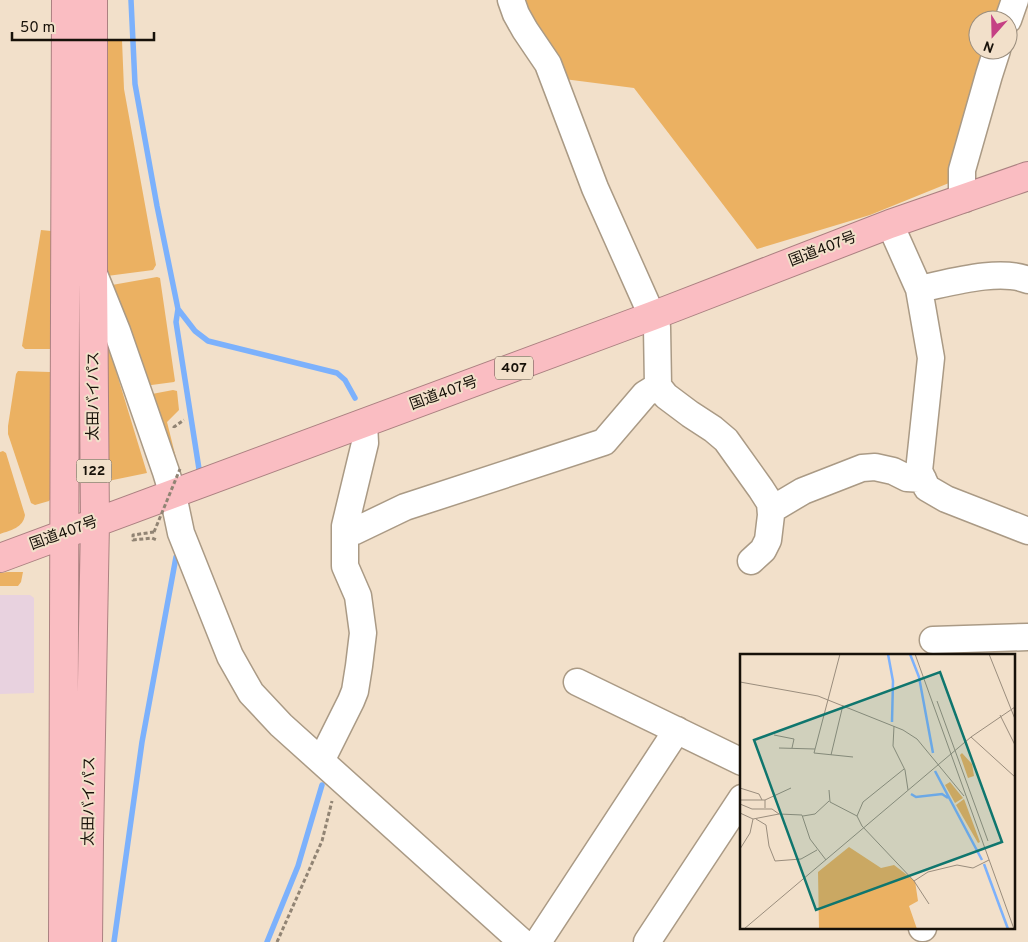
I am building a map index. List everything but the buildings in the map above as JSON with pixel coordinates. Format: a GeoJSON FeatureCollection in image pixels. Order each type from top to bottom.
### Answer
{"type":"FeatureCollection","features":[{"type":"Feature","properties":{"kind":"highway","name":"太田バイパス"},"geometry":{"type":"LineString","coordinates":[[63,942],[66,0]]}},
{"type":"Feature","properties":{"kind":"highway","name":"太田バイパス"},"geometry":{"type":"LineString","coordinates":[[88,942],[95,523],[93,0]]}},
{"type":"Feature","properties":{"kind":"highway","name":"国道407号"},"geometry":{"type":"LineString","coordinates":[[0,558],[652,316],[890,224],[1028,176]]}},
{"type":"Feature","properties":{"kind":"street"},"geometry":{"type":"LineString","coordinates":[[511,0],[525,30],[548,64],[595,188],[657,327],[658,386],[666,396],[726,440],[770,503],[768,540],[763,550],[751,561]]}},
{"type":"Feature","properties":{"kind":"street"},"geometry":{"type":"LineString","coordinates":[[525,30],[528,0]]}},
{"type":"Feature","properties":{"kind":"street"},"geometry":{"type":"LineString","coordinates":[[964,198],[962,170],[994,60]]}},
{"type":"Feature","properties":{"kind":"street"},"geometry":{"type":"LineString","coordinates":[[890,224],[919,289],[931,358],[919,471],[927,488],[946,499],[1028,531]]}},
{"type":"Feature","properties":{"kind":"street"},"geometry":{"type":"LineString","coordinates":[[93,272],[117,331],[173,495],[181,533],[230,656],[251,693],[281,725],[522,942]]}},
{"type":"Feature","properties":{"kind":"street"},"geometry":{"type":"LineString","coordinates":[[919,289],[974,277],[1010,276],[1028,280]]}},
{"type":"Feature","properties":{"kind":"street"},"geometry":{"type":"LineString","coordinates":[[345,534],[356,531],[405,507],[604,442],[645,394],[658,386]]}},
{"type":"Feature","properties":{"kind":"street"},"geometry":{"type":"LineString","coordinates":[[330,768],[355,691],[363,633],[358,596],[345,566],[345,534],[346,516],[365,443],[364,424]]}},
{"type":"Feature","properties":{"kind":"street"},"geometry":{"type":"LineString","coordinates":[[771,510],[803,491],[862,468],[875,467],[894,471],[907,478],[923,479]]}},
{"type":"Feature","properties":{"kind":"street"},"geometry":{"type":"LineString","coordinates":[[933,640],[1028,637]]}},
{"type":"Feature","properties":{"kind":"street"},"geometry":{"type":"LineString","coordinates":[[577,682],[740,761]]}},
{"type":"Feature","properties":{"kind":"street"},"geometry":{"type":"LineString","coordinates":[[538,942],[677,730]]}},
{"type":"Feature","properties":{"kind":"street"},"geometry":{"type":"LineString","coordinates":[[647,942],[740,801]]}},
{"type":"Feature","properties":{"kind":"path"},"geometry":{"type":"LineString","coordinates":[[175,433],[174,427],[184,420]]}},
{"type":"Feature","properties":{"kind":"path"},"geometry":{"type":"LineString","coordinates":[[157,540],[152,538],[133,540],[132,535],[154,532],[180,469]]}},
{"type":"Feature","properties":{"kind":"path"},"geometry":{"type":"LineString","coordinates":[[277,942],[322,841],[330,768]]}},
{"type":"Feature","properties":{"kind":"shaded area"},"geometry":{"type":"Polygon","coordinates":[[[514,0],[1021,0],[1014,10],[968,10],[968,60],[995,60],[973,112],[949,183],[870,215],[757,249],[634,88],[564,79],[514,0]]]}},
{"type":"Feature","properties":{"kind":"shaded area"},"geometry":{"type":"Polygon","coordinates":[[[105,39],[122,40],[124,89],[156,265],[153,270],[107,276],[106,274],[105,39]]]}},
{"type":"Feature","properties":{"kind":"shaded area"},"geometry":{"type":"Polygon","coordinates":[[[41,230],[53,233],[53,346],[51,349],[25,349],[22,346],[41,230]]]}},
{"type":"Feature","properties":{"kind":"shaded area"},"geometry":{"type":"Polygon","coordinates":[[[160,278],[175,381],[144,386],[112,285],[160,278]]]}},
{"type":"Feature","properties":{"kind":"shaded area"},"geometry":{"type":"Polygon","coordinates":[[[103,328],[147,473],[108,481],[103,328]]]}},
{"type":"Feature","properties":{"kind":"shaded area"},"geometry":{"type":"Polygon","coordinates":[[[18,371],[50,372],[54,374],[52,497],[49,501],[35,505],[31,503],[8,434],[16,374],[18,371]]]}},
{"type":"Feature","properties":{"kind":"shaded area"},"geometry":{"type":"Polygon","coordinates":[[[177,391],[179,410],[167,422],[176,458],[168,460],[152,394],[177,391]]]}},
{"type":"Feature","properties":{"kind":"shaded area"},"geometry":{"type":"Polygon","coordinates":[[[0,452],[6,453],[25,515],[19,526],[0,534],[0,452]]]}},
{"type":"Feature","properties":{"kind":"shaded area"},"geometry":{"type":"Polygon","coordinates":[[[23,572],[18,586],[0,586],[0,573],[23,572]]]}},
{"type":"Feature","properties":{"kind":"shaded area"},"geometry":{"type":"Polygon","coordinates":[[[0,595],[30,595],[34,598],[34,693],[0,694],[0,595]]]}},
{"type":"Feature","properties":{"kind":"waterway"},"geometry":{"type":"LineString","coordinates":[[131,0],[135,84],[178,309],[176,322],[199,469]]}},
{"type":"Feature","properties":{"kind":"waterway"},"geometry":{"type":"LineString","coordinates":[[178,309],[195,331],[208,341],[337,373],[345,380],[355,398]]}},
{"type":"Feature","properties":{"kind":"waterway"},"geometry":{"type":"LineString","coordinates":[[114,942],[142,742],[176,557]]}},
{"type":"Feature","properties":{"kind":"waterway"},"geometry":{"type":"LineString","coordinates":[[267,942],[298,866],[322,785]]}}]}
